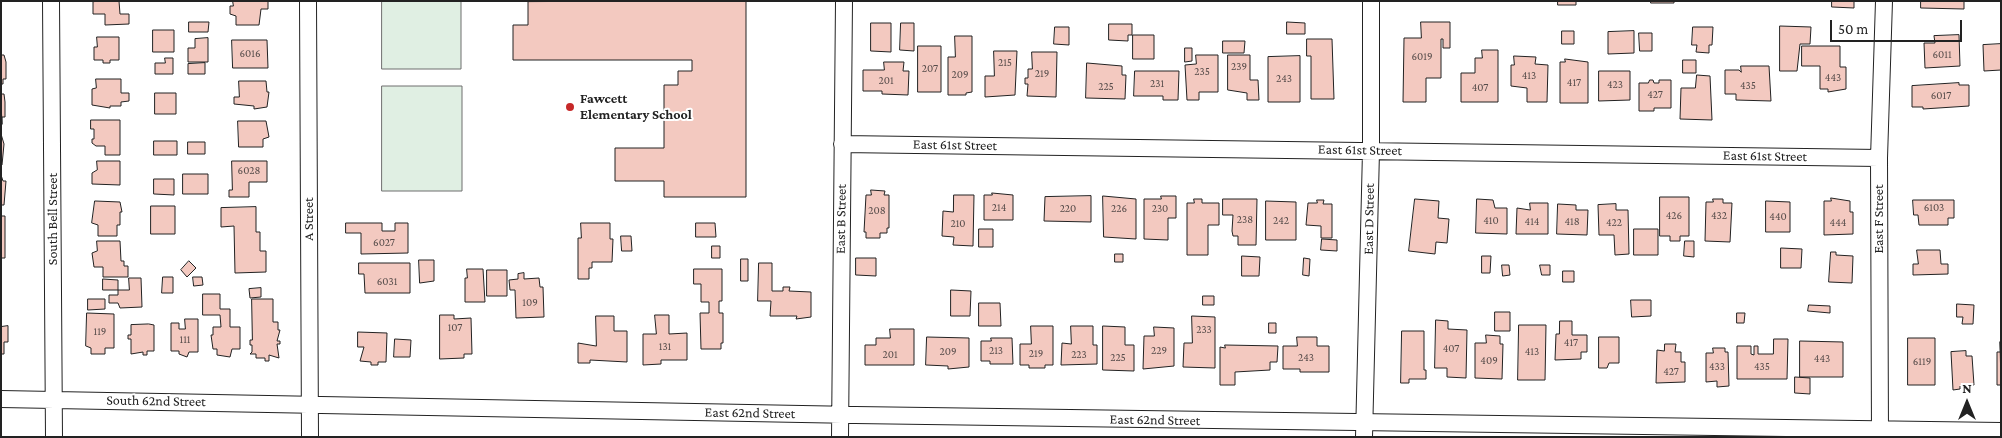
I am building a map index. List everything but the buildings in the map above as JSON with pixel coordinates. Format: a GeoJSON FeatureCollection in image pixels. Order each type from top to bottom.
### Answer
{"type":"FeatureCollection","features":[{"type":"Feature","properties":{"kind":"street","name":"South Bell Street"},"geometry":{"type":"LineString","coordinates":[[51,1],[54,437]]}},
{"type":"Feature","properties":{"kind":"street","name":"A Street"},"geometry":{"type":"LineString","coordinates":[[308,1],[310,437]]}},
{"type":"Feature","properties":{"kind":"street","name":"East B Street"},"geometry":{"type":"LineString","coordinates":[[840,437],[844,1]]}},
{"type":"Feature","properties":{"kind":"street","name":"East D Street"},"geometry":{"type":"LineString","coordinates":[[1364,430],[1371,150],[1371,1]]}},
{"type":"Feature","properties":{"kind":"street","name":"East F Street"},"geometry":{"type":"LineString","coordinates":[[1881,433],[1879,158],[1884,1]]}},
{"type":"Feature","properties":{"kind":"street","name":"East 61st Street"},"geometry":{"type":"LineString","coordinates":[[842,144],[1879,158]]}},
{"type":"Feature","properties":{"kind":"street","name":"South 62nd Street"},"geometry":{"type":"LineString","coordinates":[[1,399],[310,406]]}},
{"type":"Feature","properties":{"kind":"street","name":"East 62nd Street"},"geometry":{"type":"LineString","coordinates":[[310,406],[841,415],[1364,430],[1881,433],[2001,431]]}},
{"type":"Feature","properties":{"kind":"green space"},"geometry":{"type":"Polygon","coordinates":[[[382,1],[461,1],[461,69],[382,69],[382,1]]]}},
{"type":"Feature","properties":{"kind":"green space"},"geometry":{"type":"Polygon","coordinates":[[[382,86],[462,86],[462,191],[382,191],[382,86]]]}},
{"type":"Feature","properties":{"kind":"place","name":"Fawcett Elementary School"},"geometry":{"type":"Point","coordinates":[570,107]}}]}
